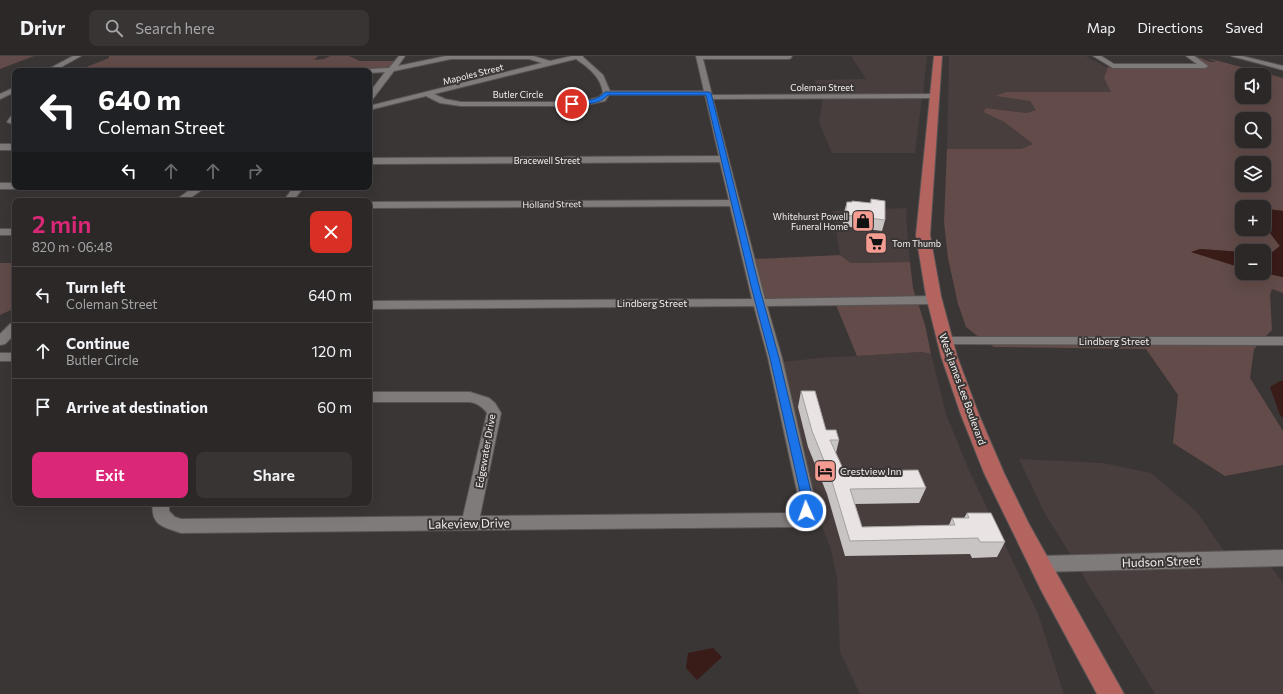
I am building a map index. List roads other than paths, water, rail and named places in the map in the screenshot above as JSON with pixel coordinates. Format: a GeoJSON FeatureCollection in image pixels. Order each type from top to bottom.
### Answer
{"type":"FeatureCollection","features":[{"type":"Feature","properties":{"kind":"main road","name":"West James Lee Boulevard"},"geometry":{"type":"LineString","coordinates":[[938,56],[923,235],[934,300],[944,341],[980,439],[1008,502],[1039,564],[1111,694]]}},
{"type":"Feature","properties":{"kind":"street"},"geometry":{"type":"LineString","coordinates":[[55,68],[78,56]]}},
{"type":"Feature","properties":{"kind":"street"},"geometry":{"type":"LineString","coordinates":[[372,94],[402,56]]}},
{"type":"Feature","properties":{"kind":"street"},"geometry":{"type":"LineString","coordinates":[[577,56],[600,76],[605,83],[607,94]]}},
{"type":"Feature","properties":{"kind":"street","name":"Mapoles Street"},"geometry":{"type":"LineString","coordinates":[[372,107],[577,56]]}},
{"type":"Feature","properties":{"kind":"street"},"geometry":{"type":"LineString","coordinates":[[760,303],[699,56],[789,57]]}},
{"type":"Feature","properties":{"kind":"street"},"geometry":{"type":"LineString","coordinates":[[1096,56],[1113,66],[1205,66],[1189,56]]}},
{"type":"Feature","properties":{"kind":"street"},"geometry":{"type":"LineString","coordinates":[[1200,56],[1212,62]]}},
{"type":"Feature","properties":{"kind":"street"},"geometry":{"type":"LineString","coordinates":[[1234,56],[1283,68]]}},
{"type":"Feature","properties":{"kind":"street"},"geometry":{"type":"LineString","coordinates":[[372,71],[391,70],[447,58],[528,57],[550,63]]}},
{"type":"Feature","properties":{"kind":"street"},"geometry":{"type":"LineString","coordinates":[[1161,59],[1174,66]]}},
{"type":"Feature","properties":{"kind":"street"},"geometry":{"type":"LineString","coordinates":[[0,97],[12,91]]}},
{"type":"Feature","properties":{"kind":"street","name":"Butler Circle"},"geometry":{"type":"LineString","coordinates":[[427,94],[453,103],[500,104],[588,103],[602,99],[607,94]]}},
{"type":"Feature","properties":{"kind":"street","name":"Coleman Street"},"geometry":{"type":"LineString","coordinates":[[607,94],[935,96]]}},
{"type":"Feature","properties":{"kind":"street"},"geometry":{"type":"LineString","coordinates":[[0,147],[12,146]]}},
{"type":"Feature","properties":{"kind":"street","name":"Bracewell Street"},"geometry":{"type":"LineString","coordinates":[[372,161],[725,159]]}},
{"type":"Feature","properties":{"kind":"street"},"geometry":{"type":"LineString","coordinates":[[0,186],[12,186]]}},
{"type":"Feature","properties":{"kind":"street"},"geometry":{"type":"LineString","coordinates":[[184,198],[196,190]]}},
{"type":"Feature","properties":{"kind":"street"},"geometry":{"type":"LineString","coordinates":[[290,198],[297,190]]}},
{"type":"Feature","properties":{"kind":"street","name":"Holland Street"},"geometry":{"type":"LineString","coordinates":[[372,205],[735,202]]}},
{"type":"Feature","properties":{"kind":"street"},"geometry":{"type":"LineString","coordinates":[[0,232],[12,232]]}},
{"type":"Feature","properties":{"kind":"street","name":"Lindberg Street"},"geometry":{"type":"LineString","coordinates":[[372,305],[760,303],[934,300]]}},
{"type":"Feature","properties":{"kind":"street","name":"Lakeview Drive"},"geometry":{"type":"LineString","coordinates":[[161,506],[160,514],[169,522],[181,526],[797,518],[806,511],[806,496],[775,358],[760,303]]}},
{"type":"Feature","properties":{"kind":"street"},"geometry":{"type":"LineString","coordinates":[[0,341],[12,330]]}},
{"type":"Feature","properties":{"kind":"street","name":"Lindberg Street"},"geometry":{"type":"LineString","coordinates":[[944,341],[1283,341]]}},
{"type":"Feature","properties":{"kind":"street"},"geometry":{"type":"LineString","coordinates":[[0,357],[12,357]]}},
{"type":"Feature","properties":{"kind":"street","name":"Edgewater Drive"},"geometry":{"type":"LineString","coordinates":[[372,397],[470,397],[484,401],[492,408],[494,413],[470,523]]}},
{"type":"Feature","properties":{"kind":"street","name":"Hudson Street"},"geometry":{"type":"LineString","coordinates":[[1039,564],[1283,558]]}},
{"type":"Feature","properties":{"kind":"place","name":"Whitehurst Powell Funeral Home"},"geometry":{"type":"Point","coordinates":[863,221]}},
{"type":"Feature","properties":{"kind":"place","name":"Tom Thumb"},"geometry":{"type":"Point","coordinates":[876,243]}},
{"type":"Feature","properties":{"kind":"place","name":"Crestview Inn"},"geometry":{"type":"Point","coordinates":[825,471]}}]}
